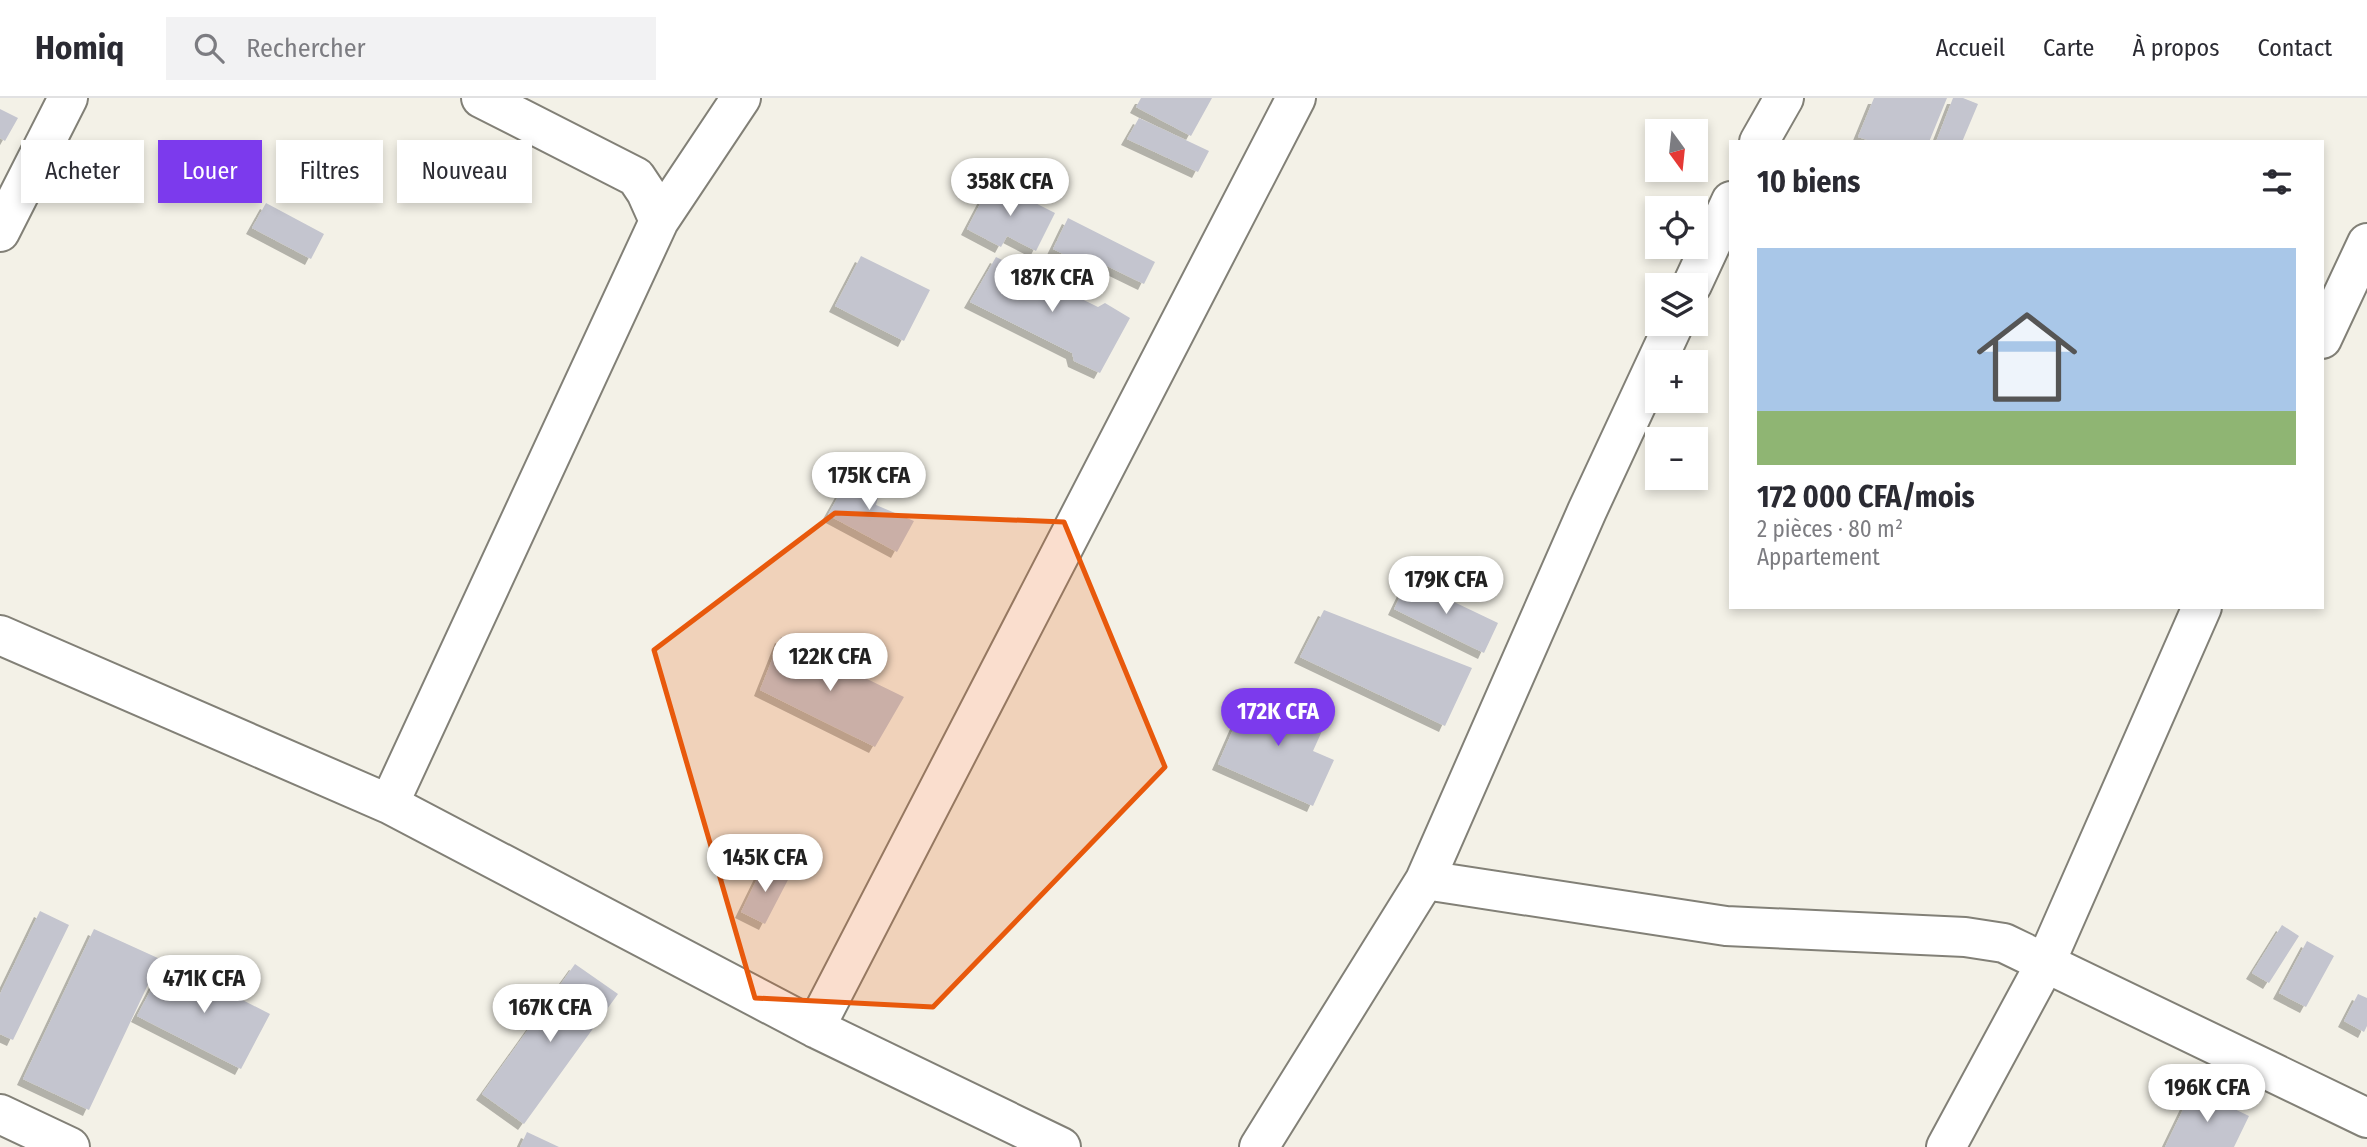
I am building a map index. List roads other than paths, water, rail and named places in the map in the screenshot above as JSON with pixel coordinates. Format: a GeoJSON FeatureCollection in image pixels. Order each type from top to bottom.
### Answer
{"type":"FeatureCollection","features":[{"type":"Feature","properties":{"kind":"street"},"geometry":{"type":"LineString","coordinates":[[0,232],[68,98]]}},
{"type":"Feature","properties":{"kind":"street"},"geometry":{"type":"LineString","coordinates":[[481,98],[636,177],[659,221]]}},
{"type":"Feature","properties":{"kind":"street"},"geometry":{"type":"LineString","coordinates":[[389,804],[659,221],[741,98]]}},
{"type":"Feature","properties":{"kind":"street"},"geometry":{"type":"LineString","coordinates":[[815,1028],[1296,98]]}},
{"type":"Feature","properties":{"kind":"street"},"geometry":{"type":"LineString","coordinates":[[1760,140],[1784,98]]}},
{"type":"Feature","properties":{"kind":"street"},"geometry":{"type":"LineString","coordinates":[[1698,273],[1729,205]]}},
{"type":"Feature","properties":{"kind":"street"},"geometry":{"type":"LineString","coordinates":[[2324,335],[2367,243]]}},
{"type":"Feature","properties":{"kind":"street"},"geometry":{"type":"LineString","coordinates":[[1259,1147],[1425,880],[1587,511],[1668,336]]}},
{"type":"Feature","properties":{"kind":"street"},"geometry":{"type":"LineString","coordinates":[[1946,1147],[2045,964],[2201,609]]}},
{"type":"Feature","properties":{"kind":"street"},"geometry":{"type":"LineString","coordinates":[[0,635],[389,804],[815,1028],[1061,1147]]}},
{"type":"Feature","properties":{"kind":"street"},"geometry":{"type":"LineString","coordinates":[[1425,880],[1726,926],[1965,937],[2004,943],[2367,1118]]}},
{"type":"Feature","properties":{"kind":"street"},"geometry":{"type":"LineString","coordinates":[[0,1114],[70,1147]]}}]}
